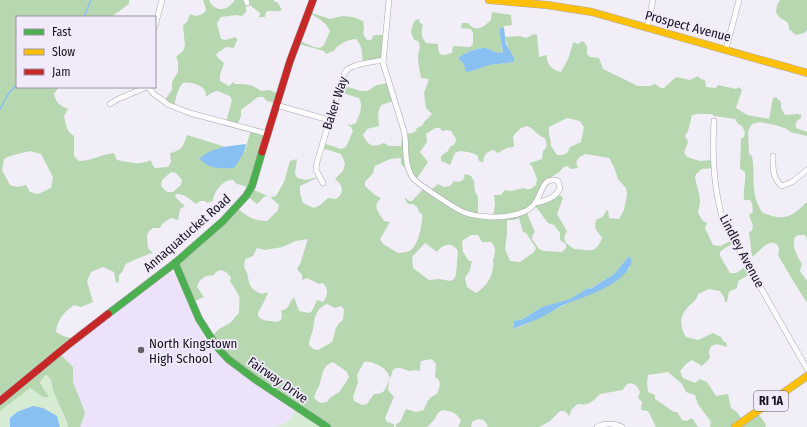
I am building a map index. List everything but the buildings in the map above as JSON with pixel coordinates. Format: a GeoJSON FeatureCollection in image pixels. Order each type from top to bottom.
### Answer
{"type":"FeatureCollection","features":[{"type":"Feature","properties":{"kind":"street"},"geometry":{"type":"LineString","coordinates":[[156,22],[162,0]]}},
{"type":"Feature","properties":{"kind":"street","name":"Annaquatucket Road"},"geometry":{"type":"LineString","coordinates":[[0,401],[68,345],[175,263],[223,221],[246,196],[252,186],[290,61],[313,0]]}},
{"type":"Feature","properties":{"kind":"street"},"geometry":{"type":"LineString","coordinates":[[389,0],[383,60],[386,78],[406,141],[405,154],[408,168],[414,179],[465,213],[508,217],[519,214],[531,208],[546,182],[551,180],[558,182],[560,188],[558,193],[549,199],[535,203]]}},
{"type":"Feature","properties":{"kind":"street","name":"Prospect Avenue"},"geometry":{"type":"LineString","coordinates":[[489,0],[547,5],[592,12],[807,73]]}},
{"type":"Feature","properties":{"kind":"street"},"geometry":{"type":"LineString","coordinates":[[647,27],[653,0]]}},
{"type":"Feature","properties":{"kind":"street"},"geometry":{"type":"LineString","coordinates":[[726,49],[739,0]]}},
{"type":"Feature","properties":{"kind":"street","name":"Baker Way"},"geometry":{"type":"LineString","coordinates":[[323,183],[316,170],[317,162],[346,70],[350,67],[361,64],[383,60]]}},
{"type":"Feature","properties":{"kind":"street"},"geometry":{"type":"LineString","coordinates":[[110,104],[118,99],[146,88]]}},
{"type":"Feature","properties":{"kind":"street"},"geometry":{"type":"LineString","coordinates":[[149,88],[154,94],[169,105],[185,112],[268,134]]}},
{"type":"Feature","properties":{"kind":"street"},"geometry":{"type":"LineString","coordinates":[[276,105],[329,120]]}},
{"type":"Feature","properties":{"kind":"street","name":"Lindley Avenue"},"geometry":{"type":"LineString","coordinates":[[714,121],[714,165],[720,211],[724,223],[807,369]]}},
{"type":"Feature","properties":{"kind":"street"},"geometry":{"type":"LineString","coordinates":[[773,156],[776,182],[782,186],[792,182],[807,170]]}},
{"type":"Feature","properties":{"kind":"street","name":"Fairway Drive"},"geometry":{"type":"LineString","coordinates":[[175,263],[199,319],[217,347],[228,359],[256,380],[327,427]]}},
{"type":"Feature","properties":{"kind":"street","name":"RI 1A"},"geometry":{"type":"LineString","coordinates":[[735,427],[807,376]]}},
{"type":"Feature","properties":{"kind":"street"},"geometry":{"type":"LineString","coordinates":[[597,427],[609,424],[622,427]]}},
{"type":"Feature","properties":{"kind":"shaded area","name":"North Kingstown High School"},"geometry":{"type":"Polygon","coordinates":[[[169,273],[174,274],[177,278],[202,334],[213,350],[229,365],[317,427],[68,427],[41,373],[99,325],[169,273]]]}},
{"type":"Feature","properties":{"kind":"green space"},"geometry":{"type":"Polygon","coordinates":[[[0,0],[129,0],[129,4],[112,16],[16,16],[16,88],[58,88],[54,94],[59,104],[68,109],[64,116],[68,130],[74,136],[74,156],[79,161],[114,153],[117,160],[138,163],[151,160],[155,168],[168,167],[171,162],[170,153],[182,147],[187,135],[226,147],[215,149],[239,161],[245,150],[251,130],[267,133],[252,189],[270,197],[265,196],[257,204],[247,196],[250,189],[237,184],[233,180],[226,181],[220,186],[215,193],[213,201],[207,203],[205,201],[200,201],[196,204],[184,195],[176,194],[175,196],[185,206],[180,209],[178,220],[171,218],[162,224],[160,228],[153,228],[149,231],[147,236],[148,248],[153,253],[126,264],[119,275],[119,282],[116,283],[114,272],[103,267],[91,272],[87,281],[93,302],[81,307],[74,305],[70,308],[59,320],[56,332],[63,336],[75,339],[59,353],[73,367],[73,382],[85,413],[80,427],[68,427],[54,393],[51,380],[47,375],[44,376],[40,382],[49,397],[43,397],[30,388],[0,411],[0,0]],[[30,151],[4,159],[2,170],[10,185],[18,187],[26,185],[30,192],[38,194],[51,188],[53,177],[41,154],[30,151]],[[171,172],[162,180],[161,186],[167,192],[173,192],[181,185],[182,180],[176,173],[171,172]]]}},
{"type":"Feature","properties":{"kind":"green space"},"geometry":{"type":"Polygon","coordinates":[[[203,0],[209,0],[215,7],[222,9],[232,4],[235,0],[274,0],[278,3],[282,10],[268,11],[266,12],[265,17],[259,17],[260,13],[247,3],[246,12],[242,16],[236,15],[221,17],[217,23],[221,39],[226,40],[235,37],[238,40],[234,48],[226,47],[216,54],[224,63],[220,75],[220,81],[229,86],[233,82],[235,84],[246,84],[261,91],[269,90],[279,94],[277,103],[267,101],[263,97],[258,97],[241,110],[241,116],[237,125],[226,122],[232,100],[230,96],[218,91],[213,92],[206,97],[204,89],[198,85],[184,83],[179,89],[174,106],[164,101],[172,90],[172,82],[178,72],[178,61],[176,57],[183,51],[185,46],[183,25],[187,22],[190,14],[198,16],[205,12],[206,9],[203,0]]]}},
{"type":"Feature","properties":{"kind":"green space"},"geometry":{"type":"Polygon","coordinates":[[[780,0],[807,0],[807,30],[804,33],[796,35],[789,29],[787,22],[778,16],[776,12],[777,5],[780,0]]]}},
{"type":"Feature","properties":{"kind":"green space"},"geometry":{"type":"Polygon","coordinates":[[[309,12],[330,19],[342,16],[353,17],[363,21],[363,34],[367,40],[371,40],[374,35],[385,35],[383,60],[363,64],[361,48],[356,39],[344,42],[334,51],[326,54],[324,51],[299,44],[298,40],[320,48],[324,45],[330,31],[323,22],[309,12]]]}},
{"type":"Feature","properties":{"kind":"green space"},"geometry":{"type":"Polygon","coordinates":[[[492,12],[511,15],[512,25],[504,26],[504,28],[500,28],[499,31],[503,51],[502,53],[483,48],[467,52],[458,58],[472,71],[489,65],[513,62],[514,58],[509,50],[505,37],[520,36],[526,38],[534,34],[537,35],[539,57],[547,55],[550,66],[561,72],[573,42],[578,44],[583,41],[587,46],[587,54],[590,57],[599,58],[603,69],[638,86],[650,86],[655,84],[661,88],[664,88],[676,77],[690,80],[698,76],[705,80],[706,87],[716,88],[718,85],[736,89],[739,87],[742,90],[736,108],[747,115],[769,119],[773,98],[776,97],[781,102],[781,108],[785,115],[801,115],[801,118],[796,122],[796,128],[807,132],[807,136],[790,132],[787,129],[775,125],[760,122],[752,124],[748,131],[749,154],[752,156],[753,164],[754,192],[763,213],[777,217],[791,215],[807,202],[807,239],[805,235],[795,237],[794,247],[802,264],[800,271],[807,281],[807,303],[778,255],[779,248],[777,245],[774,243],[768,244],[752,257],[749,232],[752,231],[753,226],[749,215],[753,212],[752,203],[750,200],[744,200],[745,172],[740,169],[741,139],[744,137],[745,132],[742,126],[738,124],[735,119],[714,116],[712,114],[694,114],[692,115],[688,131],[685,136],[688,142],[684,152],[687,157],[700,161],[714,160],[715,168],[702,169],[696,174],[695,177],[700,200],[698,213],[703,221],[707,223],[705,228],[713,245],[720,246],[733,240],[734,243],[720,252],[720,256],[730,273],[736,273],[748,265],[752,273],[738,281],[737,288],[729,292],[727,302],[725,302],[720,291],[709,289],[698,294],[696,299],[684,312],[681,323],[686,337],[698,340],[713,333],[721,337],[724,342],[726,342],[727,347],[717,344],[711,346],[709,351],[710,358],[702,366],[692,360],[680,371],[683,378],[695,383],[700,379],[707,382],[716,396],[728,394],[731,408],[737,412],[743,421],[757,412],[765,423],[766,427],[710,427],[711,422],[698,404],[695,395],[686,392],[681,383],[668,372],[648,375],[648,392],[655,395],[655,399],[674,412],[677,412],[682,420],[687,421],[692,418],[698,427],[656,427],[648,411],[641,410],[642,402],[638,398],[640,392],[639,389],[637,386],[630,383],[627,384],[623,390],[600,394],[588,404],[578,404],[572,409],[569,416],[565,411],[560,411],[550,421],[539,427],[488,427],[486,422],[480,419],[472,422],[471,427],[458,427],[461,421],[457,416],[442,410],[427,427],[396,427],[396,424],[400,422],[406,409],[416,412],[424,410],[428,400],[437,394],[440,383],[435,377],[436,364],[432,359],[421,361],[420,371],[410,371],[396,368],[393,370],[390,379],[387,372],[380,366],[372,362],[364,362],[357,375],[358,382],[353,397],[354,401],[362,405],[367,404],[374,394],[384,391],[389,380],[388,390],[394,397],[385,418],[387,422],[394,424],[394,427],[328,427],[229,359],[211,337],[219,329],[230,323],[239,313],[239,296],[230,282],[231,277],[226,272],[221,270],[216,272],[213,276],[203,278],[197,287],[204,297],[192,302],[175,264],[238,209],[251,218],[267,221],[278,210],[279,205],[270,197],[276,196],[284,182],[290,161],[297,159],[295,173],[297,178],[306,180],[319,177],[300,186],[300,193],[303,203],[314,208],[328,198],[336,199],[341,194],[341,186],[335,179],[343,171],[345,164],[343,158],[341,154],[322,148],[323,143],[341,149],[346,147],[353,131],[347,124],[351,125],[356,123],[361,105],[359,98],[339,92],[341,85],[361,91],[367,91],[377,85],[388,83],[394,101],[381,105],[378,113],[379,126],[367,129],[363,135],[369,144],[374,146],[384,143],[389,146],[401,146],[402,135],[415,132],[417,128],[423,125],[432,114],[426,108],[424,93],[429,79],[421,78],[418,60],[420,46],[418,41],[414,40],[411,32],[414,21],[419,19],[420,23],[423,24],[422,34],[424,41],[426,43],[438,44],[439,51],[443,55],[452,53],[453,46],[470,47],[473,44],[473,33],[471,29],[461,28],[462,23],[468,23],[474,28],[480,28],[491,20],[492,12]],[[567,118],[549,127],[551,146],[557,155],[563,155],[568,152],[570,147],[581,142],[584,127],[580,121],[567,118]],[[527,126],[521,128],[513,136],[514,147],[507,148],[498,153],[493,150],[485,155],[483,162],[479,161],[477,155],[460,151],[454,154],[450,165],[441,161],[441,156],[455,144],[456,139],[451,131],[442,131],[440,128],[435,128],[426,134],[427,142],[420,152],[428,162],[418,177],[416,178],[401,164],[401,158],[390,159],[375,166],[373,173],[365,182],[365,186],[381,198],[376,207],[384,221],[390,222],[380,239],[383,244],[398,253],[403,253],[414,248],[420,234],[422,214],[419,212],[417,207],[413,204],[408,204],[405,199],[406,198],[409,201],[412,201],[424,188],[430,191],[438,184],[444,187],[450,186],[454,181],[458,182],[463,180],[465,174],[471,176],[474,181],[475,191],[478,197],[478,214],[493,215],[495,205],[494,195],[501,195],[505,190],[511,191],[524,188],[529,189],[536,185],[537,179],[532,166],[529,164],[542,159],[543,151],[547,145],[545,138],[527,126]],[[586,154],[579,157],[577,160],[578,168],[571,169],[567,166],[564,167],[548,179],[538,194],[544,203],[555,196],[560,195],[563,198],[557,214],[567,231],[564,238],[566,243],[574,249],[591,250],[597,247],[602,238],[596,230],[596,220],[603,217],[608,210],[609,218],[619,219],[624,210],[627,195],[626,188],[618,179],[609,158],[586,154]],[[536,207],[527,213],[535,232],[532,239],[539,249],[544,251],[562,252],[566,248],[566,244],[560,240],[560,233],[554,225],[548,223],[536,207]],[[519,218],[507,221],[505,249],[510,261],[520,262],[534,252],[536,248],[526,233],[523,232],[519,218]],[[471,235],[462,241],[463,252],[469,261],[472,261],[470,270],[465,278],[467,287],[476,293],[490,279],[495,251],[493,244],[491,242],[482,242],[478,235],[471,235]],[[308,239],[296,241],[282,247],[265,250],[257,248],[253,256],[245,259],[244,267],[249,283],[253,289],[262,294],[268,292],[258,313],[261,319],[276,322],[281,320],[281,311],[288,307],[294,297],[299,311],[309,313],[312,311],[317,300],[323,302],[327,292],[325,285],[323,283],[319,284],[307,278],[302,280],[302,275],[297,269],[308,239]],[[425,243],[412,257],[413,268],[429,280],[440,279],[450,281],[454,279],[456,274],[458,251],[453,246],[447,245],[439,249],[437,252],[425,243]],[[629,256],[614,274],[589,289],[588,288],[571,299],[542,307],[523,319],[514,321],[513,329],[615,281],[630,268],[629,256]],[[327,304],[318,311],[309,345],[313,349],[318,350],[332,342],[336,328],[343,320],[344,309],[341,306],[335,308],[327,304]],[[333,362],[326,366],[314,398],[320,403],[327,402],[340,391],[349,377],[347,372],[333,362]]]}},
{"type":"Feature","properties":{"kind":"green space"},"geometry":{"type":"Polygon","coordinates":[[[47,375],[51,380],[54,393],[68,427],[60,427],[57,416],[33,406],[17,412],[10,418],[10,427],[0,427],[0,411],[26,390],[30,388],[43,397],[47,392],[41,386],[40,381],[47,375]]]}},
{"type":"Feature","properties":{"kind":"green space"},"geometry":{"type":"Polygon","coordinates":[[[297,409],[328,427],[274,427],[282,425],[288,421],[297,409]]]}},
{"type":"Feature","properties":{"kind":"water"},"geometry":{"type":"Polygon","coordinates":[[[500,28],[504,28],[506,44],[514,58],[514,62],[489,65],[466,72],[464,64],[458,58],[464,54],[475,49],[483,48],[502,53],[503,51],[499,31],[500,28]]]}},
{"type":"Feature","properties":{"kind":"water"},"geometry":{"type":"Polygon","coordinates":[[[246,144],[240,160],[234,168],[211,167],[200,159],[211,151],[217,149],[246,144]]]}},
{"type":"Feature","properties":{"kind":"water"},"geometry":{"type":"Polygon","coordinates":[[[629,256],[632,261],[628,270],[612,284],[602,290],[561,306],[547,315],[513,329],[514,321],[523,319],[542,307],[570,299],[614,274],[629,256]]]}},
{"type":"Feature","properties":{"kind":"water"},"geometry":{"type":"Polygon","coordinates":[[[33,406],[43,408],[57,416],[60,427],[10,427],[10,418],[17,412],[33,406]]]}},
{"type":"Feature","properties":{"kind":"waterway"},"geometry":{"type":"LineString","coordinates":[[84,16],[91,0]]}},
{"type":"Feature","properties":{"kind":"waterway"},"geometry":{"type":"LineString","coordinates":[[0,109],[9,93],[16,85]]}},
{"type":"Feature","properties":{"kind":"traffic: fast"},"geometry":{"type":"LineString","coordinates":[[108,314],[175,263],[223,221],[246,196],[252,186],[262,152]]}},
{"type":"Feature","properties":{"kind":"traffic: fast"},"geometry":{"type":"LineString","coordinates":[[175,263],[199,319],[217,347],[228,359],[256,380],[327,427]]}},
{"type":"Feature","properties":{"kind":"traffic: slow"},"geometry":{"type":"LineString","coordinates":[[489,0],[547,5],[592,12],[807,73]]}},
{"type":"Feature","properties":{"kind":"traffic: slow"},"geometry":{"type":"LineString","coordinates":[[735,427],[807,376]]}},
{"type":"Feature","properties":{"kind":"traffic: jam"},"geometry":{"type":"LineString","coordinates":[[262,152],[290,61],[313,0]]}},
{"type":"Feature","properties":{"kind":"traffic: jam"},"geometry":{"type":"LineString","coordinates":[[0,401],[108,314]]}},
{"type":"Feature","properties":{"kind":"place","name":"North Kingstown High School"},"geometry":{"type":"Point","coordinates":[141,350]}}]}
